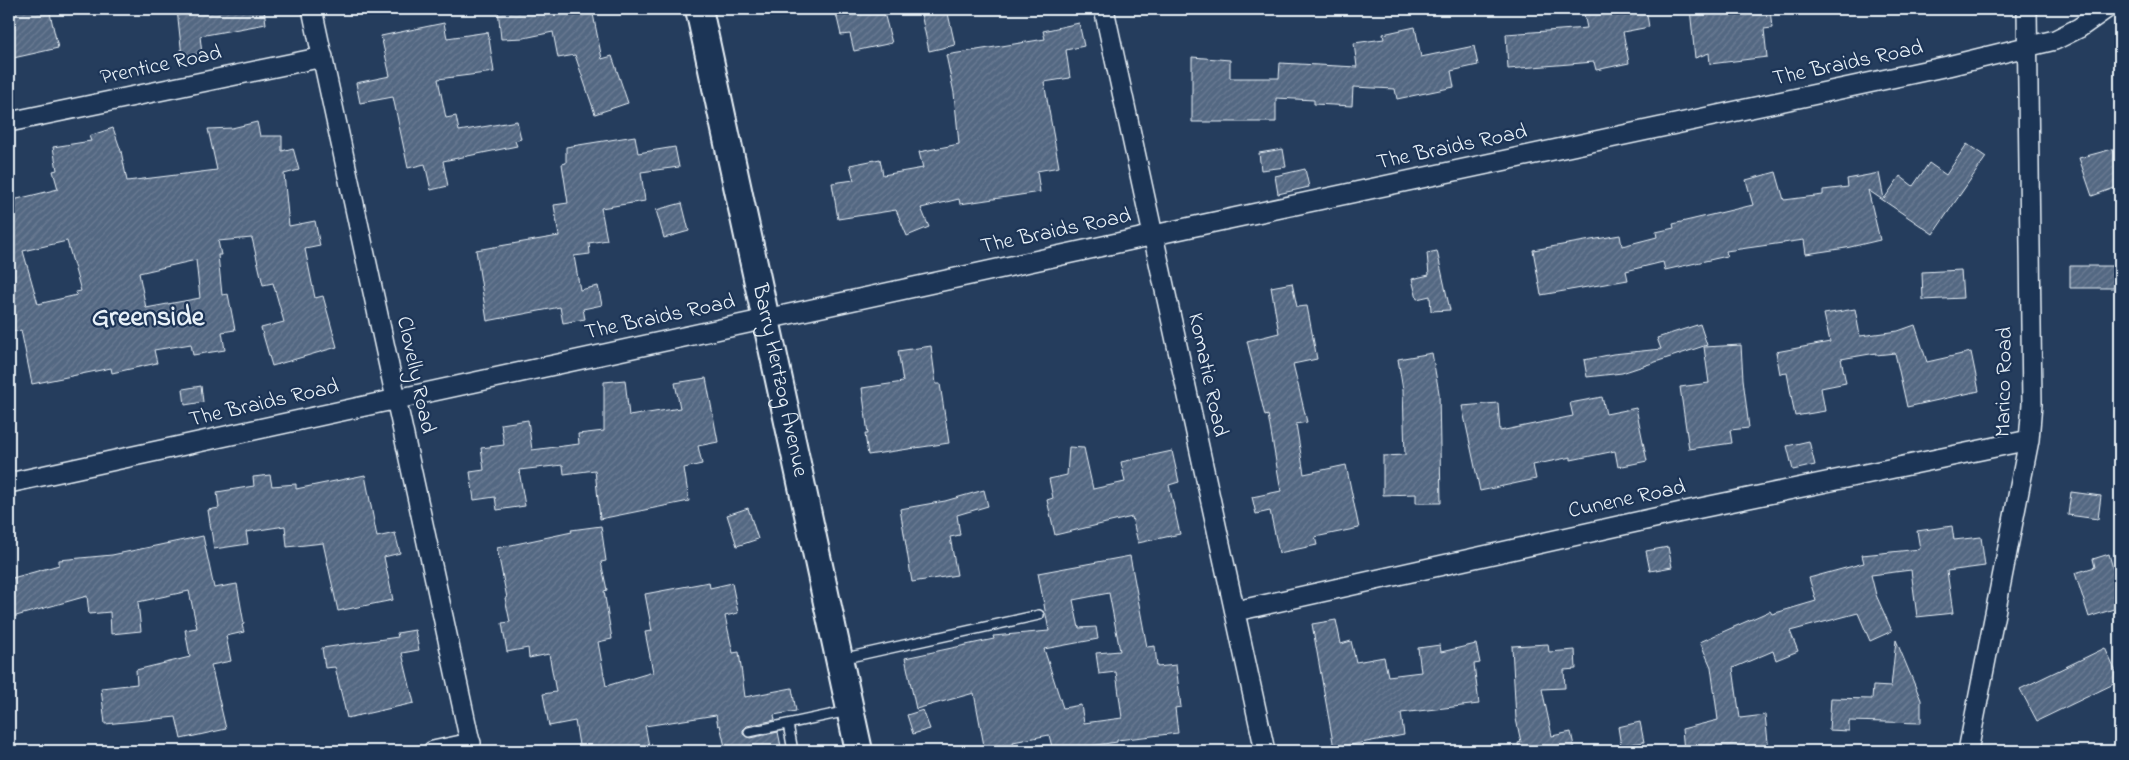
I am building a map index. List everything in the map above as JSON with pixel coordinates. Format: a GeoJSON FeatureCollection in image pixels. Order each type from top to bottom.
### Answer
{"type":"FeatureCollection","features":[{"type":"Feature","properties":{"kind":"main road","name":"Barry Hertzog Avenue"},"geometry":{"type":"LineString","coordinates":[[700,9],[768,319],[859,751]]}},
{"type":"Feature","properties":{"kind":"street","name":"Clovelly Road"},"geometry":{"type":"LineString","coordinates":[[312,9],[471,747]]}},
{"type":"Feature","properties":{"kind":"street","name":"Komatie Road"},"geometry":{"type":"LineString","coordinates":[[1104,9],[1265,751]]}},
{"type":"Feature","properties":{"kind":"street","name":"Marico Road"},"geometry":{"type":"LineString","coordinates":[[1968,751],[2029,440],[2032,404],[2027,9]]}},
{"type":"Feature","properties":{"kind":"street","name":"The Braids Road"},"geometry":{"type":"LineString","coordinates":[[9,483],[1153,235],[1661,128],[2028,47],[2069,34],[2106,9]]}},
{"type":"Feature","properties":{"kind":"street","name":"Prentice Road"},"geometry":{"type":"LineString","coordinates":[[9,122],[323,57]]}},
{"type":"Feature","properties":{"kind":"street","name":"Cunene Road"},"geometry":{"type":"LineString","coordinates":[[1236,611],[1677,513],[2029,440]]}},
{"type":"Feature","properties":{"kind":"street"},"geometry":{"type":"LineString","coordinates":[[433,751],[471,747]]}},
{"type":"Feature","properties":{"kind":"lane"},"geometry":{"type":"LineString","coordinates":[[840,659],[1039,615]]}},
{"type":"Feature","properties":{"kind":"lane"},"geometry":{"type":"LineString","coordinates":[[749,732],[851,711]]}},
{"type":"Feature","properties":{"kind":"lane"},"geometry":{"type":"LineString","coordinates":[[788,724],[793,751]]}},
{"type":"Feature","properties":{"kind":"building"},"geometry":{"type":"Polygon","coordinates":[[[9,9],[49,9],[58,48],[9,59],[9,9]]]}},
{"type":"Feature","properties":{"kind":"building"},"geometry":{"type":"Polygon","coordinates":[[[177,9],[264,9],[266,24],[200,36],[202,54],[182,56],[177,9]]]}},
{"type":"Feature","properties":{"kind":"building"},"geometry":{"type":"Polygon","coordinates":[[[498,9],[592,9],[602,59],[612,56],[628,103],[595,114],[575,55],[558,58],[553,32],[524,38],[501,39],[498,9]]]}},
{"type":"Feature","properties":{"kind":"building"},"geometry":{"type":"Polygon","coordinates":[[[835,9],[883,9],[892,43],[854,51],[850,34],[841,35],[835,9]]]}},
{"type":"Feature","properties":{"kind":"building"},"geometry":{"type":"Polygon","coordinates":[[[920,9],[947,9],[955,45],[929,51],[920,9]]]}},
{"type":"Feature","properties":{"kind":"building"},"geometry":{"type":"Polygon","coordinates":[[[1583,9],[1646,9],[1649,27],[1623,32],[1629,63],[1596,70],[1594,62],[1508,69],[1506,34],[1587,28],[1583,9]]]}},
{"type":"Feature","properties":{"kind":"building"},"geometry":{"type":"Polygon","coordinates":[[[1690,9],[1733,9],[1734,11],[1770,9],[1772,28],[1764,29],[1767,57],[1710,64],[1709,53],[1695,58],[1690,9]]]}},
{"type":"Feature","properties":{"kind":"building"},"geometry":{"type":"Polygon","coordinates":[[[444,23],[447,38],[488,32],[494,72],[438,79],[446,118],[456,116],[459,131],[517,121],[521,139],[515,141],[517,146],[443,161],[448,186],[431,190],[425,164],[408,168],[393,97],[360,103],[356,83],[390,76],[381,36],[444,23]]]}},
{"type":"Feature","properties":{"kind":"building"},"geometry":{"type":"Polygon","coordinates":[[[1079,23],[1084,46],[1066,50],[1070,78],[1044,82],[1059,167],[1037,171],[1040,192],[960,204],[959,199],[921,208],[929,227],[907,236],[896,210],[838,219],[832,183],[854,180],[850,165],[880,159],[883,175],[923,168],[919,152],[959,144],[954,93],[946,55],[1045,39],[1043,31],[1079,23]]]}},
{"type":"Feature","properties":{"kind":"building"},"geometry":{"type":"Polygon","coordinates":[[[1415,27],[1421,57],[1474,46],[1478,65],[1451,71],[1454,87],[1397,99],[1395,89],[1353,87],[1352,106],[1314,104],[1314,100],[1276,98],[1276,122],[1192,122],[1192,57],[1230,60],[1230,78],[1279,78],[1280,63],[1357,67],[1354,43],[1384,39],[1383,34],[1415,27]]]}},
{"type":"Feature","properties":{"kind":"building"},"geometry":{"type":"Polygon","coordinates":[[[257,122],[260,136],[282,136],[282,151],[293,148],[299,170],[284,174],[289,226],[315,221],[320,246],[305,249],[315,298],[323,296],[337,347],[272,366],[261,328],[284,322],[273,283],[263,285],[252,238],[218,241],[221,255],[218,255],[222,295],[228,294],[235,330],[222,332],[225,350],[193,355],[191,344],[154,350],[157,363],[112,373],[111,368],[32,384],[21,330],[9,333],[9,201],[58,189],[53,171],[57,170],[53,147],[91,141],[89,136],[113,128],[121,151],[127,181],[217,170],[208,129],[232,128],[257,122]],[[67,241],[23,251],[38,304],[77,295],[76,292],[81,291],[67,241]],[[196,260],[139,273],[146,308],[200,298],[196,260]]]}},
{"type":"Feature","properties":{"kind":"building"},"geometry":{"type":"Polygon","coordinates":[[[635,136],[638,153],[675,147],[679,167],[641,172],[645,201],[601,208],[607,240],[589,243],[590,254],[574,256],[580,290],[598,286],[602,305],[583,309],[585,319],[563,323],[560,307],[487,321],[476,250],[559,236],[554,205],[568,203],[562,164],[566,163],[566,147],[635,136]]]}},
{"type":"Feature","properties":{"kind":"building"},"geometry":{"type":"Polygon","coordinates":[[[1967,144],[1986,157],[1933,234],[1868,190],[1880,240],[1846,248],[1806,254],[1804,240],[1726,251],[1727,256],[1665,270],[1663,262],[1626,271],[1628,280],[1541,295],[1533,250],[1620,235],[1622,246],[1657,237],[1656,232],[1674,228],[1673,224],[1753,205],[1746,180],[1776,172],[1784,200],[1823,195],[1823,190],[1848,187],[1847,179],[1879,173],[1884,199],[1900,176],[1913,186],[1929,163],[1946,175],[1967,144]]]}},
{"type":"Feature","properties":{"kind":"building"},"geometry":{"type":"Polygon","coordinates":[[[2120,147],[2120,186],[2092,196],[2079,158],[2120,147]]]}},
{"type":"Feature","properties":{"kind":"building"},"geometry":{"type":"Polygon","coordinates":[[[1283,149],[1286,167],[1261,170],[1259,153],[1283,149]]]}},
{"type":"Feature","properties":{"kind":"building"},"geometry":{"type":"Polygon","coordinates":[[[1305,169],[1309,187],[1278,194],[1275,176],[1305,169]]]}},
{"type":"Feature","properties":{"kind":"building"},"geometry":{"type":"Polygon","coordinates":[[[682,203],[689,231],[664,238],[656,210],[682,203]]]}},
{"type":"Feature","properties":{"kind":"building"},"geometry":{"type":"Polygon","coordinates":[[[1437,251],[1450,310],[1431,311],[1430,296],[1417,299],[1412,279],[1429,275],[1427,253],[1437,251]]]}},
{"type":"Feature","properties":{"kind":"building"},"geometry":{"type":"Polygon","coordinates":[[[2070,266],[2120,266],[2120,288],[2070,288],[2070,266]]]}},
{"type":"Feature","properties":{"kind":"building"},"geometry":{"type":"Polygon","coordinates":[[[1961,270],[1963,298],[1923,300],[1922,272],[1961,270]]]}},
{"type":"Feature","properties":{"kind":"building"},"geometry":{"type":"Polygon","coordinates":[[[1292,283],[1297,307],[1307,306],[1317,359],[1293,364],[1307,422],[1296,424],[1304,474],[1346,465],[1359,528],[1315,537],[1317,545],[1279,553],[1270,511],[1256,514],[1252,497],[1281,491],[1268,415],[1265,416],[1247,341],[1279,333],[1271,287],[1292,283]]]}},
{"type":"Feature","properties":{"kind":"building"},"geometry":{"type":"Polygon","coordinates":[[[1855,309],[1860,336],[1898,331],[1915,325],[1927,362],[1971,352],[1979,391],[1907,407],[1895,353],[1876,355],[1876,353],[1841,359],[1846,383],[1821,388],[1825,411],[1795,416],[1787,373],[1780,374],[1776,352],[1830,342],[1824,314],[1855,309]]]}},
{"type":"Feature","properties":{"kind":"building"},"geometry":{"type":"Polygon","coordinates":[[[1700,324],[1707,345],[1622,373],[1587,377],[1584,360],[1613,354],[1661,349],[1657,338],[1700,324]]]}},
{"type":"Feature","properties":{"kind":"building"},"geometry":{"type":"Polygon","coordinates":[[[1741,345],[1749,428],[1730,430],[1732,443],[1689,449],[1680,387],[1709,383],[1704,347],[1741,345]]]}},
{"type":"Feature","properties":{"kind":"building"},"geometry":{"type":"Polygon","coordinates":[[[931,346],[936,384],[940,384],[949,443],[868,455],[865,434],[868,434],[862,388],[903,382],[898,351],[931,346]]]}},
{"type":"Feature","properties":{"kind":"building"},"geometry":{"type":"Polygon","coordinates":[[[1432,353],[1439,393],[1441,503],[1416,503],[1416,494],[1383,495],[1383,456],[1405,455],[1403,390],[1398,359],[1432,353]]]}},
{"type":"Feature","properties":{"kind":"building"},"geometry":{"type":"Polygon","coordinates":[[[706,378],[718,442],[698,446],[702,464],[684,468],[689,501],[600,519],[595,470],[564,474],[563,465],[519,470],[525,506],[497,510],[495,497],[474,500],[470,472],[484,470],[481,448],[504,445],[501,424],[528,420],[532,450],[579,444],[578,434],[604,431],[604,382],[625,380],[629,416],[680,408],[675,383],[706,378]]]}},
{"type":"Feature","properties":{"kind":"building"},"geometry":{"type":"Polygon","coordinates":[[[201,386],[203,402],[185,405],[183,389],[201,386]]]}},
{"type":"Feature","properties":{"kind":"building"},"geometry":{"type":"Polygon","coordinates":[[[1602,397],[1606,414],[1636,408],[1647,461],[1618,467],[1615,451],[1571,460],[1571,457],[1533,465],[1536,479],[1480,491],[1462,406],[1498,403],[1500,431],[1573,416],[1570,403],[1602,397]]]}},
{"type":"Feature","properties":{"kind":"building"},"geometry":{"type":"Polygon","coordinates":[[[1809,441],[1815,465],[1793,470],[1787,446],[1809,441]]]}},
{"type":"Feature","properties":{"kind":"building"},"geometry":{"type":"Polygon","coordinates":[[[1069,447],[1084,448],[1093,489],[1125,482],[1121,462],[1172,451],[1179,482],[1169,485],[1180,534],[1138,543],[1132,517],[1055,535],[1047,500],[1053,498],[1049,479],[1067,475],[1069,447]]]}},
{"type":"Feature","properties":{"kind":"building"},"geometry":{"type":"Polygon","coordinates":[[[270,475],[272,486],[296,484],[296,489],[365,475],[377,537],[395,533],[400,553],[384,557],[393,600],[338,611],[323,543],[287,547],[285,526],[246,532],[248,544],[214,549],[208,510],[219,508],[217,492],[254,486],[253,477],[270,475]]]}},
{"type":"Feature","properties":{"kind":"building"},"geometry":{"type":"Polygon","coordinates":[[[984,490],[988,506],[957,515],[960,535],[950,537],[957,575],[912,582],[900,509],[945,501],[984,490]]]}},
{"type":"Feature","properties":{"kind":"building"},"geometry":{"type":"Polygon","coordinates":[[[2071,492],[2101,496],[2098,519],[2068,515],[2071,492]]]}},
{"type":"Feature","properties":{"kind":"building"},"geometry":{"type":"Polygon","coordinates":[[[748,508],[758,539],[737,546],[727,515],[748,508]]]}},
{"type":"Feature","properties":{"kind":"building"},"geometry":{"type":"Polygon","coordinates":[[[601,526],[606,561],[601,562],[607,590],[604,591],[612,639],[598,642],[606,686],[653,672],[645,632],[652,631],[645,594],[709,582],[710,588],[732,583],[738,613],[725,616],[733,653],[739,652],[745,697],[792,688],[796,711],[774,715],[775,720],[747,726],[743,730],[743,734],[750,738],[778,732],[782,751],[726,751],[716,715],[645,726],[650,751],[580,751],[575,721],[549,726],[543,694],[556,692],[549,654],[529,658],[528,648],[507,652],[502,623],[510,622],[497,548],[572,532],[571,530],[601,526]]]}},
{"type":"Feature","properties":{"kind":"building"},"geometry":{"type":"Polygon","coordinates":[[[1952,526],[1954,540],[1981,537],[1985,566],[1947,571],[1953,613],[1917,617],[1911,570],[1871,575],[1876,595],[1892,631],[1870,641],[1858,613],[1790,631],[1798,651],[1776,660],[1773,651],[1733,668],[1740,718],[1765,715],[1769,751],[1684,751],[1682,729],[1718,720],[1711,667],[1700,642],[1770,611],[1772,614],[1816,601],[1809,578],[1864,563],[1862,555],[1920,549],[1917,531],[1952,526]]]}},
{"type":"Feature","properties":{"kind":"building"},"geometry":{"type":"Polygon","coordinates":[[[203,536],[214,588],[237,584],[244,624],[242,625],[244,632],[226,636],[231,661],[211,665],[226,729],[181,739],[176,717],[105,724],[101,688],[137,684],[136,670],[190,657],[185,630],[197,628],[189,591],[138,602],[141,631],[111,634],[110,612],[89,614],[87,596],[9,618],[9,579],[59,565],[59,560],[112,555],[203,536]]]}},
{"type":"Feature","properties":{"kind":"building"},"geometry":{"type":"Polygon","coordinates":[[[1668,547],[1672,567],[1650,571],[1646,551],[1668,547]]]}},
{"type":"Feature","properties":{"kind":"building"},"geometry":{"type":"Polygon","coordinates":[[[2109,554],[2120,594],[2120,607],[2089,617],[2075,573],[2095,567],[2093,559],[2109,554]]]}},
{"type":"Feature","properties":{"kind":"building"},"geometry":{"type":"Polygon","coordinates":[[[1130,556],[1147,647],[1155,646],[1157,667],[1176,665],[1181,707],[1175,708],[1178,733],[1117,740],[1117,742],[1058,751],[1053,751],[1049,735],[1013,742],[1014,751],[985,751],[974,693],[916,709],[905,658],[994,639],[993,636],[1049,631],[1038,573],[1130,556]],[[1109,593],[1073,600],[1079,628],[1096,627],[1098,639],[1044,649],[1063,708],[1081,705],[1084,723],[1122,718],[1116,672],[1099,674],[1096,653],[1120,651],[1109,593]]]}},
{"type":"Feature","properties":{"kind":"building"},"geometry":{"type":"Polygon","coordinates":[[[1336,620],[1341,644],[1351,641],[1356,662],[1384,657],[1388,676],[1421,672],[1418,648],[1440,645],[1441,652],[1476,644],[1480,663],[1474,664],[1479,704],[1401,713],[1404,735],[1334,748],[1312,624],[1336,620]]]}},
{"type":"Feature","properties":{"kind":"building"},"geometry":{"type":"Polygon","coordinates":[[[415,630],[419,650],[402,653],[414,703],[347,718],[335,667],[325,668],[322,648],[398,637],[397,633],[415,630]]]}},
{"type":"Feature","properties":{"kind":"building"},"geometry":{"type":"Polygon","coordinates":[[[1896,640],[1921,700],[1921,723],[1849,721],[1849,731],[1829,730],[1831,698],[1872,699],[1873,686],[1891,687],[1896,640]]]}},
{"type":"Feature","properties":{"kind":"building"},"geometry":{"type":"Polygon","coordinates":[[[1548,644],[1549,652],[1575,650],[1576,669],[1564,670],[1565,688],[1542,689],[1552,736],[1571,732],[1575,751],[1519,751],[1518,743],[1521,742],[1516,719],[1512,646],[1548,644]]]}},
{"type":"Feature","properties":{"kind":"building"},"geometry":{"type":"Polygon","coordinates":[[[2105,648],[2120,681],[2037,721],[2020,689],[2105,648]]]}},
{"type":"Feature","properties":{"kind":"building"},"geometry":{"type":"Polygon","coordinates":[[[923,710],[930,729],[913,734],[907,715],[923,710]]]}},
{"type":"Feature","properties":{"kind":"building"},"geometry":{"type":"Polygon","coordinates":[[[1640,722],[1644,742],[1621,746],[1618,727],[1640,722]]]}},
{"type":"Feature","properties":{"kind":"district","name":"Greenside"},"geometry":{"type":"Point","coordinates":[148,318]}}]}
